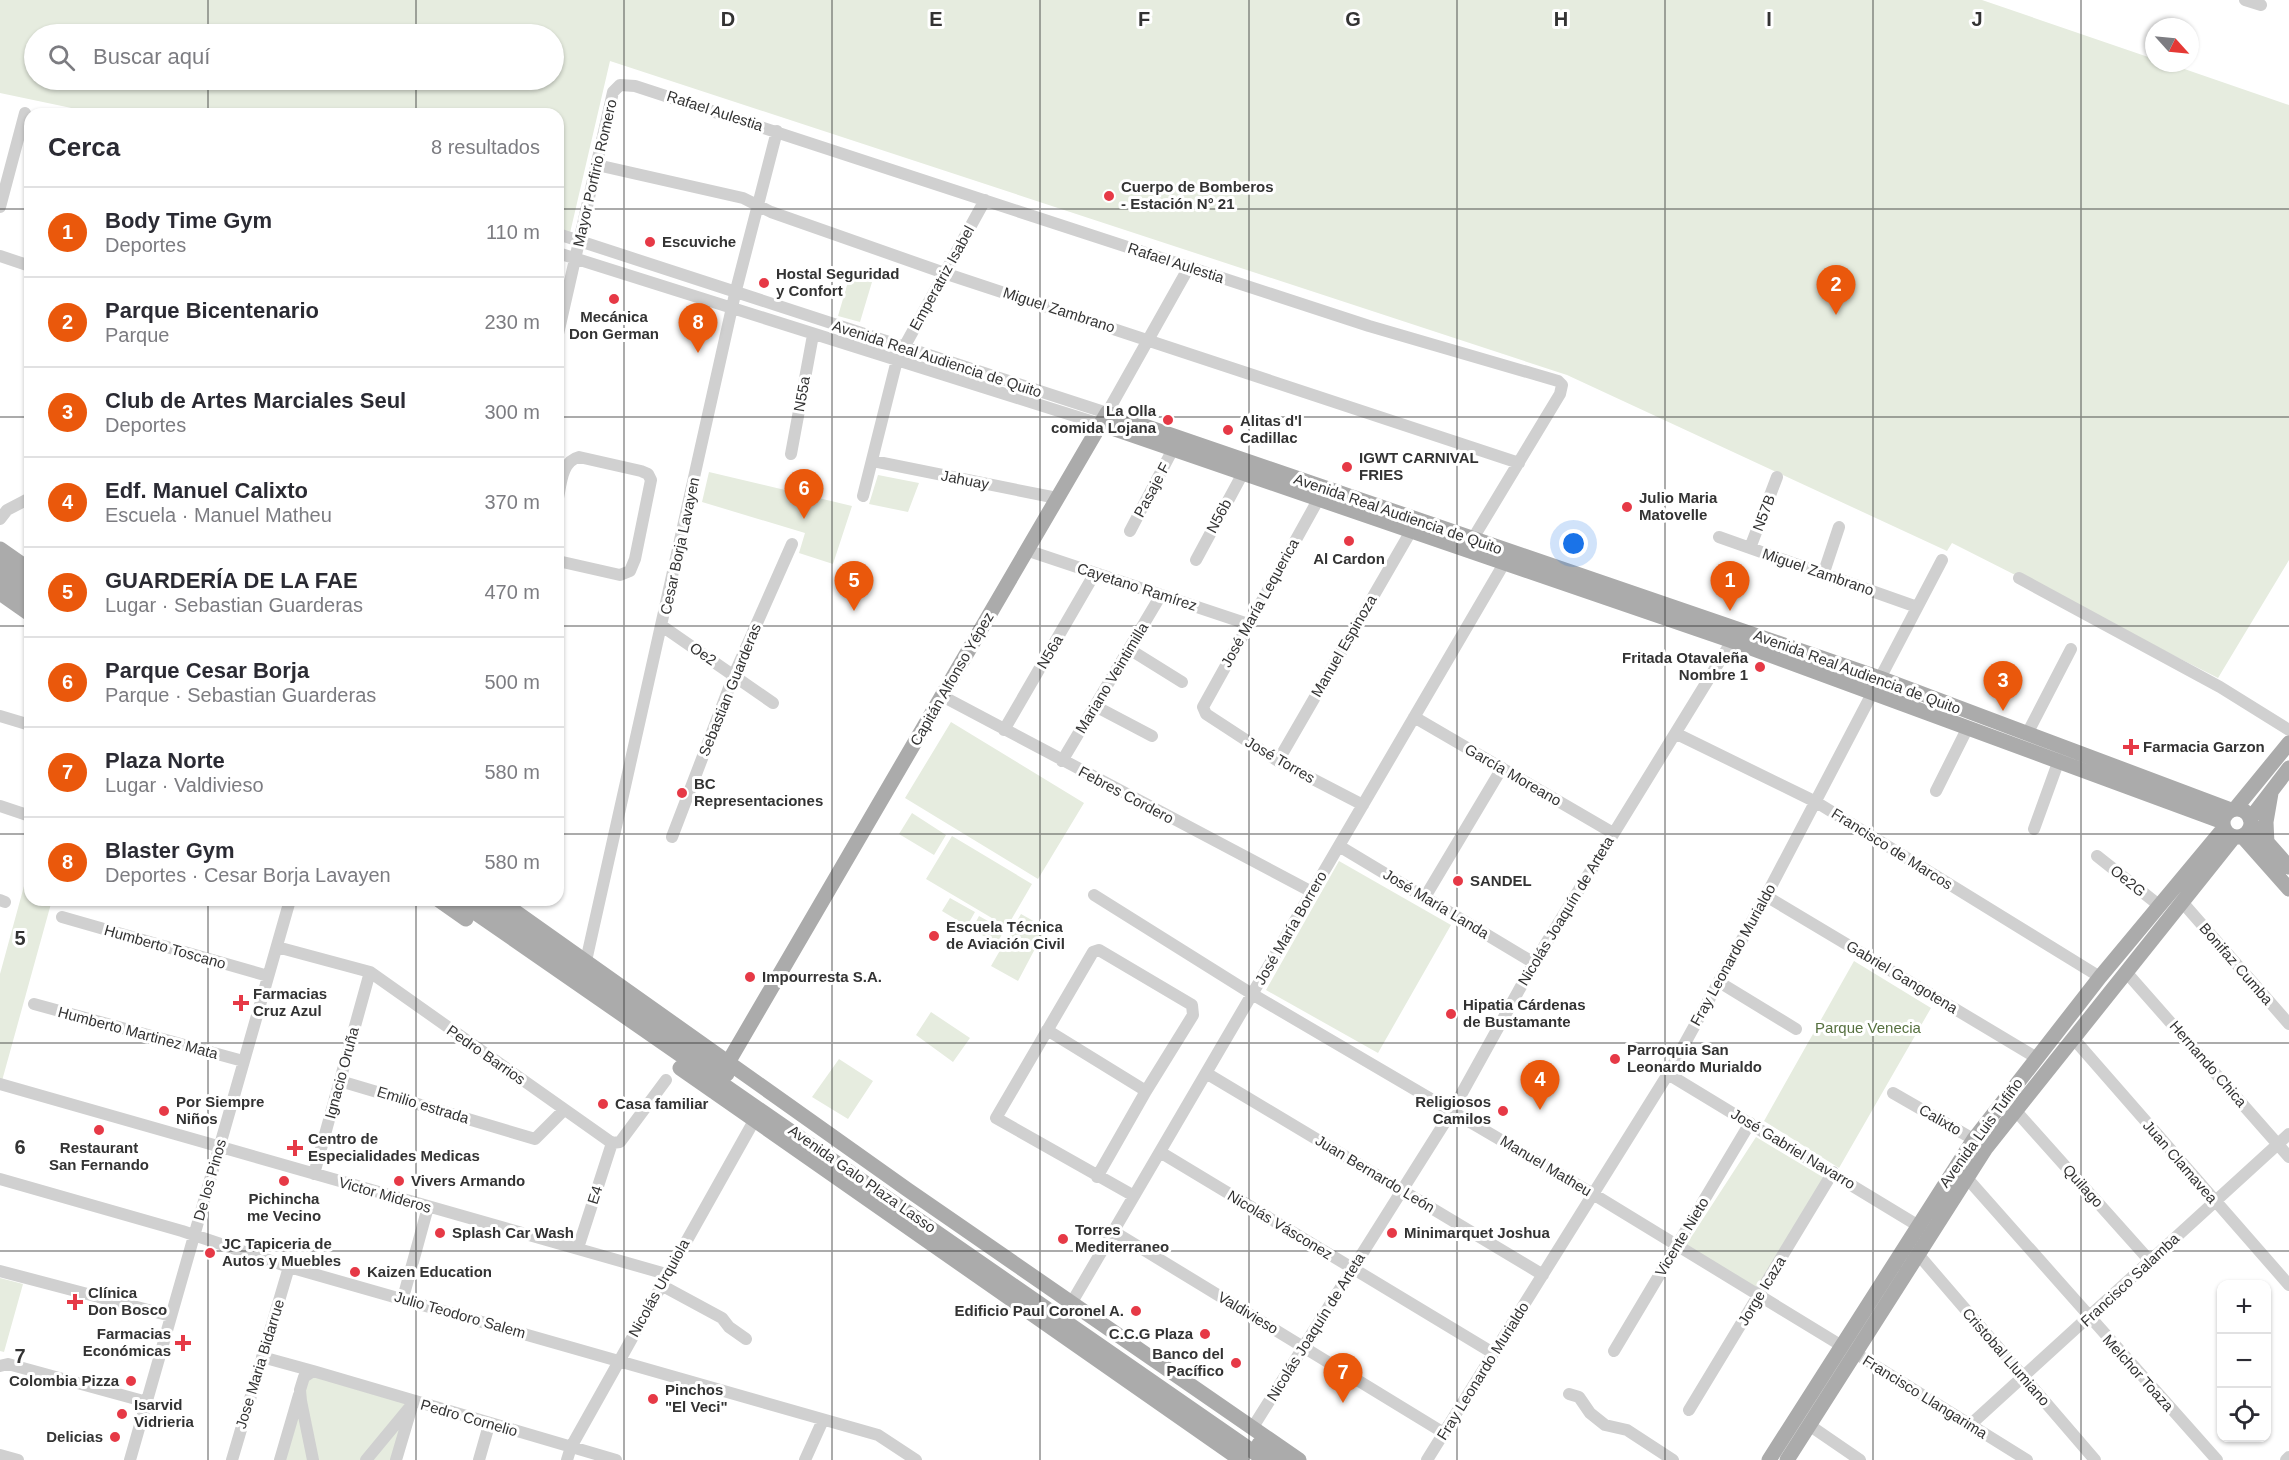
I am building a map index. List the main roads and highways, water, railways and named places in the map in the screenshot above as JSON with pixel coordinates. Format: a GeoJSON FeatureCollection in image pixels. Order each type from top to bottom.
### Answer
{"type":"FeatureCollection","features":[{"type":"Feature","properties":{"kind":"main road","name":"Avenida Real Audiencia de Quito"},"geometry":{"type":"LineString","coordinates":[[1103,418],[1173,449],[1318,500],[1411,531],[1507,558],[2027,734],[2236,823],[2267,844],[2289,867]]}},
{"type":"Feature","properties":{"kind":"main road","name":"Avenida Real Audiencia de Quito"},"geometry":{"type":"LineString","coordinates":[[1103,418],[1472,540],[1507,558],[1732,641],[1877,685],[1968,727],[2203,814],[2236,823],[2289,889]]}},
{"type":"Feature","properties":{"kind":"main road","name":"Capitán Alfonso Yépez"},"geometry":{"type":"LineString","coordinates":[[720,1076],[1103,418]]}},
{"type":"Feature","properties":{"kind":"main road"},"geometry":{"type":"LineString","coordinates":[[0,549],[24,566]]}},
{"type":"Feature","properties":{"kind":"main road"},"geometry":{"type":"LineString","coordinates":[[0,566],[24,583]]}},
{"type":"Feature","properties":{"kind":"main road"},"geometry":{"type":"LineString","coordinates":[[0,579],[24,596]]}},
{"type":"Feature","properties":{"kind":"main road"},"geometry":{"type":"LineString","coordinates":[[0,593],[24,610]]}},
{"type":"Feature","properties":{"kind":"main road","name":"Avenida Luis Tufiño"},"geometry":{"type":"LineString","coordinates":[[1879,1301],[1917,1253],[1966,1177],[1980,1143],[2015,1110],[2183,903],[2289,743]]}},
{"type":"Feature","properties":{"kind":"main road","name":"Avenida Luis Tufiño"},"geometry":{"type":"LineString","coordinates":[[1768,1460],[1814,1403],[1848,1350],[1879,1301],[1917,1225],[1980,1143],[2037,1058],[2100,977],[2209,846],[2273,789],[2289,768]]}},
{"type":"Feature","properties":{"kind":"main road"},"geometry":{"type":"LineString","coordinates":[[2267,844],[2268,804],[2273,789]]}},
{"type":"Feature","properties":{"kind":"main road"},"geometry":{"type":"LineString","coordinates":[[2203,814],[2211,828],[2209,846]]}},
{"type":"Feature","properties":{"kind":"main road","name":"Avenida Galo Plaza Lasso"},"geometry":{"type":"LineString","coordinates":[[449,906],[720,1076],[908,1190],[1299,1460]]}},
{"type":"Feature","properties":{"kind":"main road","name":"Avenida Galo Plaza Lasso"},"geometry":{"type":"LineString","coordinates":[[466,906],[720,1076],[1281,1460]]}},
{"type":"Feature","properties":{"kind":"main road","name":"Avenida Galo Plaza Lasso"},"geometry":{"type":"LineString","coordinates":[[485,906],[720,1076],[1265,1460]]}},
{"type":"Feature","properties":{"kind":"main road","name":"Avenida Galo Plaza Lasso"},"geometry":{"type":"LineString","coordinates":[[507,906],[586,962],[720,1076],[755,1119],[1241,1460]]}},
{"type":"Feature","properties":{"kind":"main road"},"geometry":{"type":"LineString","coordinates":[[2131,940],[2142,952]]}},
{"type":"Feature","properties":{"kind":"main road","name":"Avenida Luis Tufiño"},"geometry":{"type":"LineString","coordinates":[[1787,1460],[1809,1425],[1814,1403]]}},
{"type":"Feature","properties":{"kind":"place","name":"Cuerpo de Bomberos - Estación N° 21"},"geometry":{"type":"Point","coordinates":[1109,196]}},
{"type":"Feature","properties":{"kind":"place","name":"Escuviche"},"geometry":{"type":"Point","coordinates":[650,242]}},
{"type":"Feature","properties":{"kind":"place","name":"Hostal Seguridad y Confort"},"geometry":{"type":"Point","coordinates":[764,283]}},
{"type":"Feature","properties":{"kind":"place","name":"Mecánica Don German"},"geometry":{"type":"Point","coordinates":[614,299]}},
{"type":"Feature","properties":{"kind":"place","name":"Parque Bicentenario"},"geometry":{"type":"Point","coordinates":[1836,315]}},
{"type":"Feature","properties":{"kind":"place","name":"Blaster Gym"},"geometry":{"type":"Point","coordinates":[698,353]}},
{"type":"Feature","properties":{"kind":"place","name":"La Olla comida Lojana"},"geometry":{"type":"Point","coordinates":[1168,420]}},
{"type":"Feature","properties":{"kind":"place","name":"Alitas d'l Cadillac"},"geometry":{"type":"Point","coordinates":[1228,430]}},
{"type":"Feature","properties":{"kind":"place","name":"IGWT CARNIVAL FRIES"},"geometry":{"type":"Point","coordinates":[1347,467]}},
{"type":"Feature","properties":{"kind":"place","name":"Julio Maria Matovelle"},"geometry":{"type":"Point","coordinates":[1627,507]}},
{"type":"Feature","properties":{"kind":"place","name":"Parque Cesar Borja"},"geometry":{"type":"Point","coordinates":[804,519]}},
{"type":"Feature","properties":{"kind":"place","name":"Al Cardon"},"geometry":{"type":"Point","coordinates":[1349,541]}},
{"type":"Feature","properties":{"kind":"place","name":"GUARDERÍA DE LA FAE"},"geometry":{"type":"Point","coordinates":[854,611]}},
{"type":"Feature","properties":{"kind":"place","name":"Body Time Gym"},"geometry":{"type":"Point","coordinates":[1730,611]}},
{"type":"Feature","properties":{"kind":"place","name":"Fritada Otavaleña Nombre 1"},"geometry":{"type":"Point","coordinates":[1760,667]}},
{"type":"Feature","properties":{"kind":"place","name":"Club de Artes Marciales Seul"},"geometry":{"type":"Point","coordinates":[2003,711]}},
{"type":"Feature","properties":{"kind":"place","name":"Farmacia Garzon"},"geometry":{"type":"Point","coordinates":[2131,747]}},
{"type":"Feature","properties":{"kind":"place","name":"BC Representaciones"},"geometry":{"type":"Point","coordinates":[682,793]}},
{"type":"Feature","properties":{"kind":"place","name":"SANDEL"},"geometry":{"type":"Point","coordinates":[1458,881]}},
{"type":"Feature","properties":{"kind":"place","name":"Escuela Técnica de Aviación Civil"},"geometry":{"type":"Point","coordinates":[934,936]}},
{"type":"Feature","properties":{"kind":"place","name":"Impourresta S.A."},"geometry":{"type":"Point","coordinates":[750,977]}},
{"type":"Feature","properties":{"kind":"place","name":"Farmacias Cruz Azul"},"geometry":{"type":"Point","coordinates":[241,1003]}},
{"type":"Feature","properties":{"kind":"place","name":"Hipatia Cárdenas de Bustamante"},"geometry":{"type":"Point","coordinates":[1451,1014]}},
{"type":"Feature","properties":{"kind":"place","name":"Parroquia San Leonardo Murialdo"},"geometry":{"type":"Point","coordinates":[1615,1059]}},
{"type":"Feature","properties":{"kind":"place","name":"Casa familiar"},"geometry":{"type":"Point","coordinates":[603,1104]}},
{"type":"Feature","properties":{"kind":"place","name":"Edf. Manuel Calixto"},"geometry":{"type":"Point","coordinates":[1540,1110]}},
{"type":"Feature","properties":{"kind":"place","name":"Por Siempre Niños"},"geometry":{"type":"Point","coordinates":[164,1111]}},
{"type":"Feature","properties":{"kind":"place","name":"Religiosos Camilos"},"geometry":{"type":"Point","coordinates":[1503,1111]}},
{"type":"Feature","properties":{"kind":"place","name":"Restaurant San Fernando"},"geometry":{"type":"Point","coordinates":[99,1130]}},
{"type":"Feature","properties":{"kind":"place","name":"Centro de Especialidades Medicas"},"geometry":{"type":"Point","coordinates":[295,1148]}},
{"type":"Feature","properties":{"kind":"place","name":"Pichincha me Vecino"},"geometry":{"type":"Point","coordinates":[284,1181]}},
{"type":"Feature","properties":{"kind":"place","name":"Vivers Armando"},"geometry":{"type":"Point","coordinates":[399,1181]}},
{"type":"Feature","properties":{"kind":"place","name":"Splash Car Wash"},"geometry":{"type":"Point","coordinates":[440,1233]}},
{"type":"Feature","properties":{"kind":"place","name":"Minimarquet Joshua"},"geometry":{"type":"Point","coordinates":[1392,1233]}},
{"type":"Feature","properties":{"kind":"place","name":"Torres Mediterraneo"},"geometry":{"type":"Point","coordinates":[1063,1239]}},
{"type":"Feature","properties":{"kind":"place","name":"JC Tapiceria de Autos y Muebles"},"geometry":{"type":"Point","coordinates":[210,1253]}},
{"type":"Feature","properties":{"kind":"place","name":"Kaizen Education"},"geometry":{"type":"Point","coordinates":[355,1272]}},
{"type":"Feature","properties":{"kind":"place","name":"Clínica Don Bosco"},"geometry":{"type":"Point","coordinates":[75,1302]}},
{"type":"Feature","properties":{"kind":"place","name":"Edificio Paul Coronel A."},"geometry":{"type":"Point","coordinates":[1136,1311]}},
{"type":"Feature","properties":{"kind":"place","name":"C.C.G Plaza"},"geometry":{"type":"Point","coordinates":[1205,1334]}},
{"type":"Feature","properties":{"kind":"place","name":"Farmacias Económicas"},"geometry":{"type":"Point","coordinates":[183,1343]}},
{"type":"Feature","properties":{"kind":"place","name":"Banco del Pacífico"},"geometry":{"type":"Point","coordinates":[1236,1363]}},
{"type":"Feature","properties":{"kind":"place","name":"Colombia Pizza"},"geometry":{"type":"Point","coordinates":[131,1381]}},
{"type":"Feature","properties":{"kind":"place","name":"Pinchos \"El Veci\""},"geometry":{"type":"Point","coordinates":[653,1399]}},
{"type":"Feature","properties":{"kind":"place","name":"Plaza Norte"},"geometry":{"type":"Point","coordinates":[1343,1403]}},
{"type":"Feature","properties":{"kind":"place","name":"Isarvid Vidrieria"},"geometry":{"type":"Point","coordinates":[122,1414]}},
{"type":"Feature","properties":{"kind":"place","name":"Delicias"},"geometry":{"type":"Point","coordinates":[115,1437]}},
{"type":"Feature","properties":{"kind":"park label","name":"Parque Venecia"},"geometry":{"type":"Point","coordinates":[1868,1028]}}]}
